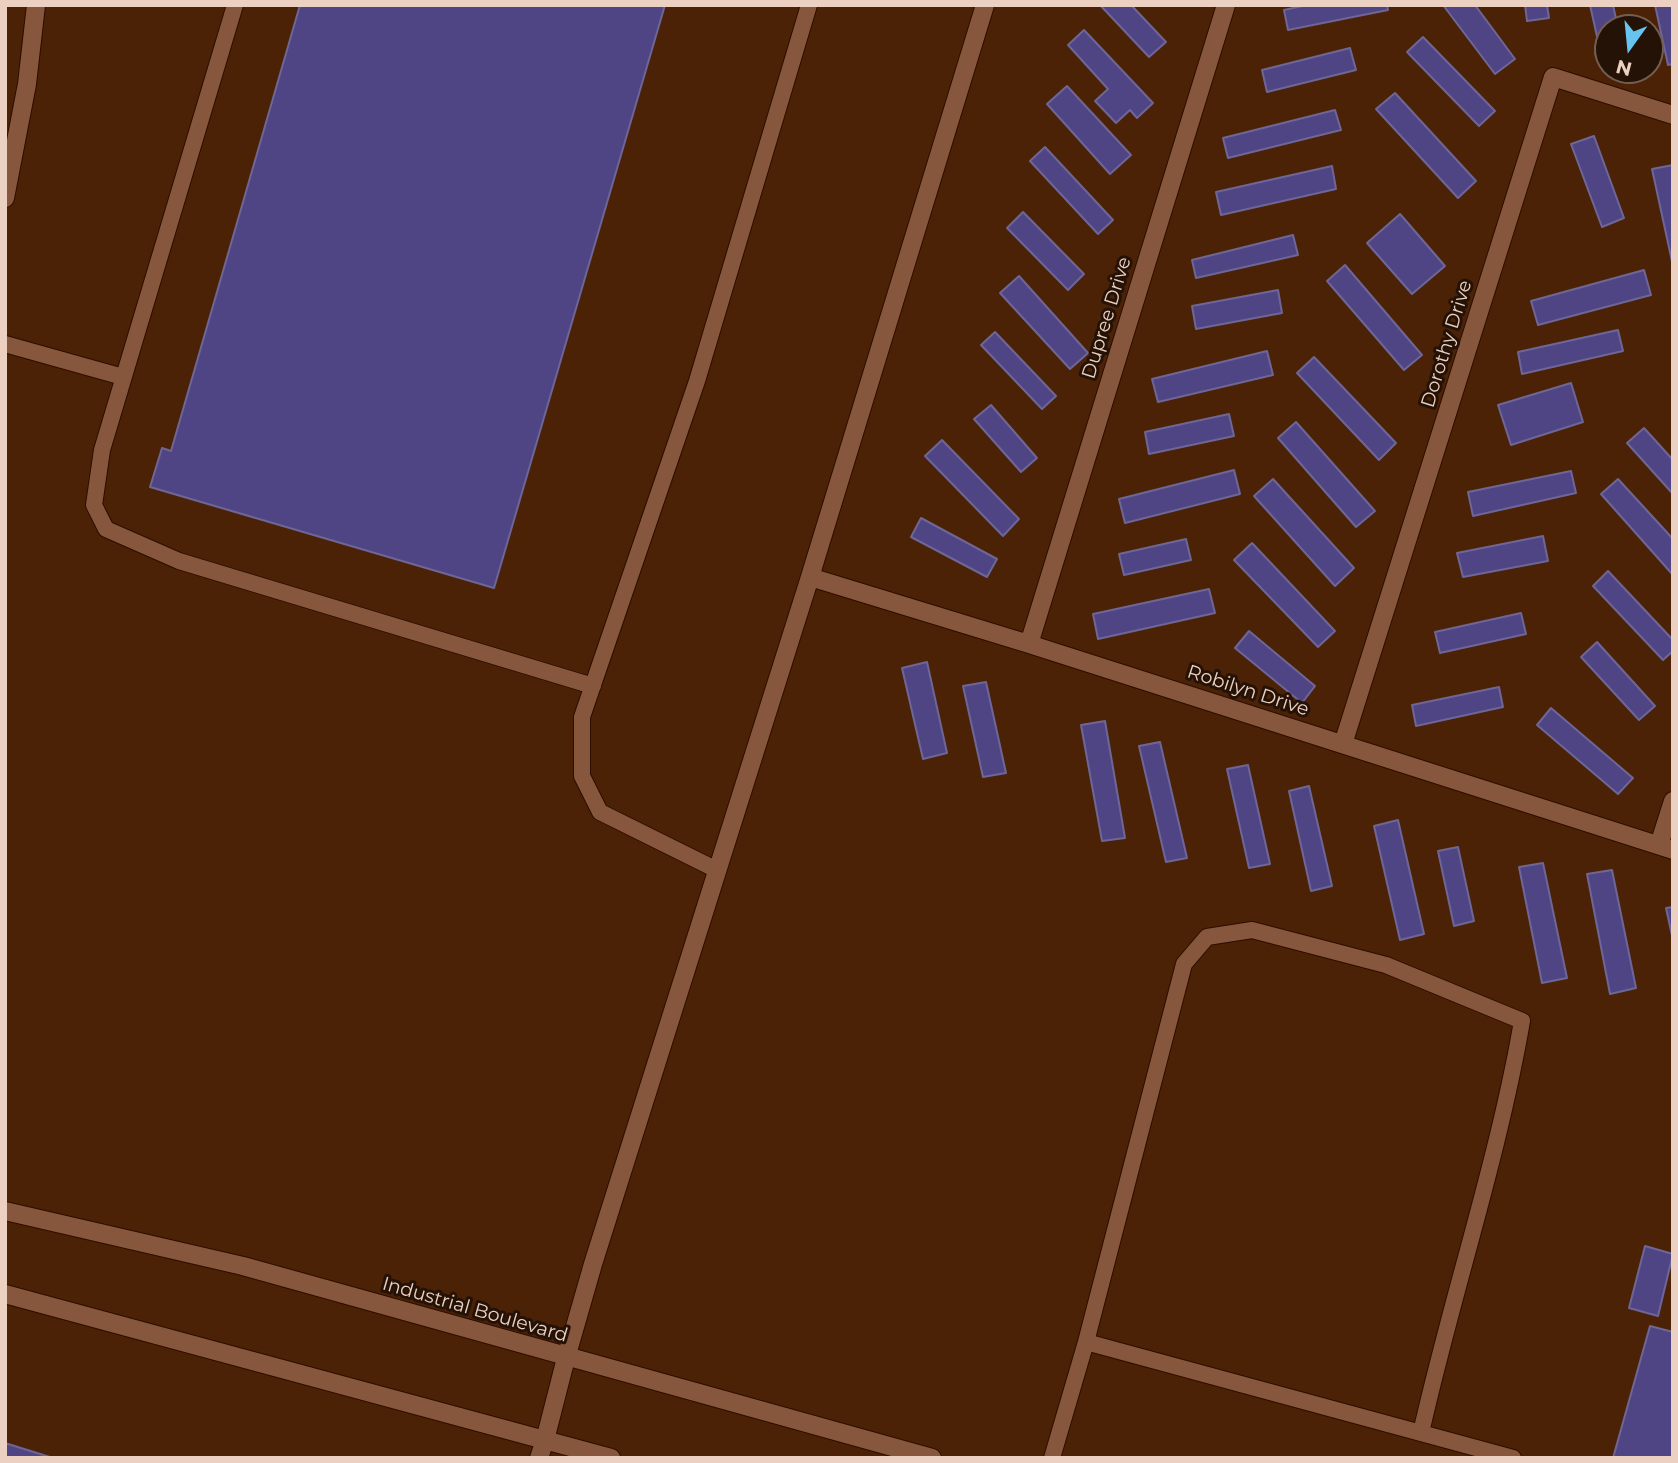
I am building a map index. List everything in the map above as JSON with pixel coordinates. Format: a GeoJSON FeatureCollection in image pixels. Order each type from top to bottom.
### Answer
{"type":"FeatureCollection","features":[{"type":"Feature","properties":{"kind":"street"},"geometry":{"type":"LineString","coordinates":[[5,198],[27,84],[36,5]]}},
{"type":"Feature","properties":{"kind":"street"},"geometry":{"type":"LineString","coordinates":[[539,1458],[597,1251],[810,577],[985,5]]}},
{"type":"Feature","properties":{"kind":"street","name":"Dupree Drive"},"geometry":{"type":"LineString","coordinates":[[1029,644],[1226,5]]}},
{"type":"Feature","properties":{"kind":"street","name":"Dorothy Drive"},"geometry":{"type":"LineString","coordinates":[[1343,744],[1553,77],[1673,114]]}},
{"type":"Feature","properties":{"kind":"street","name":"Robilyn Drive"},"geometry":{"type":"LineString","coordinates":[[810,577],[1666,847]]}},
{"type":"Feature","properties":{"kind":"street"},"geometry":{"type":"LineString","coordinates":[[1666,847],[1673,801]]}},
{"type":"Feature","properties":{"kind":"street","name":"Industrial Boulevard"},"geometry":{"type":"LineString","coordinates":[[5,1211],[243,1266],[932,1458]]}},
{"type":"Feature","properties":{"kind":"street"},"geometry":{"type":"LineString","coordinates":[[5,1294],[611,1458]]}},
{"type":"Feature","properties":{"kind":"lane"},"geometry":{"type":"LineString","coordinates":[[235,5],[102,450],[94,505],[106,529],[179,561],[593,686]]}},
{"type":"Feature","properties":{"kind":"lane"},"geometry":{"type":"LineString","coordinates":[[717,870],[600,812],[582,776],[582,717],[696,381],[809,5]]}},
{"type":"Feature","properties":{"kind":"lane"},"geometry":{"type":"LineString","coordinates":[[5,344],[123,377]]}},
{"type":"Feature","properties":{"kind":"lane"},"geometry":{"type":"LineString","coordinates":[[1052,1458],[1086,1342],[1184,964],[1207,937],[1252,930],[1386,965],[1522,1021],[1513,1073],[1436,1365],[1421,1433]]}},
{"type":"Feature","properties":{"kind":"lane"},"geometry":{"type":"LineString","coordinates":[[1086,1342],[1513,1458]]}},
{"type":"Feature","properties":{"kind":"building"},"geometry":{"type":"Polygon","coordinates":[[[300,5],[665,5],[494,588],[150,487],[162,448],[171,451],[300,5]]]}},
{"type":"Feature","properties":{"kind":"building"},"geometry":{"type":"Polygon","coordinates":[[[1100,5],[1131,5],[1166,42],[1149,57],[1100,5]]]}},
{"type":"Feature","properties":{"kind":"building"},"geometry":{"type":"Polygon","coordinates":[[[1307,5],[1387,5],[1388,10],[1288,30],[1284,10],[1307,5]]]}},
{"type":"Feature","properties":{"kind":"building"},"geometry":{"type":"Polygon","coordinates":[[[1443,5],[1475,5],[1515,59],[1495,74],[1443,5]]]}},
{"type":"Feature","properties":{"kind":"building"},"geometry":{"type":"Polygon","coordinates":[[[1525,5],[1547,5],[1549,18],[1527,21],[1525,5]]]}},
{"type":"Feature","properties":{"kind":"building"},"geometry":{"type":"Polygon","coordinates":[[[1590,5],[1613,5],[1615,14],[1594,14],[1594,23],[1590,5]]]}},
{"type":"Feature","properties":{"kind":"building"},"geometry":{"type":"Polygon","coordinates":[[[1655,5],[1673,5],[1673,64],[1668,65],[1664,47],[1664,14],[1657,14],[1655,5]]]}},
{"type":"Feature","properties":{"kind":"building"},"geometry":{"type":"Polygon","coordinates":[[[1084,30],[1153,103],[1137,118],[1130,110],[1116,123],[1095,101],[1108,89],[1068,45],[1084,30]]]}},
{"type":"Feature","properties":{"kind":"building"},"geometry":{"type":"Polygon","coordinates":[[[1423,37],[1495,111],[1479,126],[1407,52],[1423,37]]]}},
{"type":"Feature","properties":{"kind":"building"},"geometry":{"type":"Polygon","coordinates":[[[1350,48],[1356,70],[1267,92],[1262,70],[1350,48]]]}},
{"type":"Feature","properties":{"kind":"building"},"geometry":{"type":"Polygon","coordinates":[[[1067,86],[1131,155],[1110,174],[1047,104],[1067,86]]]}},
{"type":"Feature","properties":{"kind":"building"},"geometry":{"type":"Polygon","coordinates":[[[1395,93],[1476,181],[1458,198],[1376,109],[1395,93]]]}},
{"type":"Feature","properties":{"kind":"building"},"geometry":{"type":"Polygon","coordinates":[[[1335,110],[1341,130],[1228,158],[1223,138],[1335,110]]]}},
{"type":"Feature","properties":{"kind":"building"},"geometry":{"type":"Polygon","coordinates":[[[1594,136],[1624,218],[1602,227],[1571,144],[1594,136]]]}},
{"type":"Feature","properties":{"kind":"building"},"geometry":{"type":"Polygon","coordinates":[[[1045,147],[1113,220],[1098,234],[1030,161],[1045,147]]]}},
{"type":"Feature","properties":{"kind":"building"},"geometry":{"type":"Polygon","coordinates":[[[1673,165],[1673,266],[1652,169],[1673,165]]]}},
{"type":"Feature","properties":{"kind":"building"},"geometry":{"type":"Polygon","coordinates":[[[1332,166],[1336,189],[1221,215],[1216,192],[1332,166]]]}},
{"type":"Feature","properties":{"kind":"building"},"geometry":{"type":"Polygon","coordinates":[[[1023,212],[1084,274],[1068,290],[1007,228],[1023,212]]]}},
{"type":"Feature","properties":{"kind":"building"},"geometry":{"type":"Polygon","coordinates":[[[1400,214],[1445,266],[1412,294],[1367,243],[1400,214]]]}},
{"type":"Feature","properties":{"kind":"building"},"geometry":{"type":"Polygon","coordinates":[[[1293,235],[1298,255],[1196,278],[1192,260],[1293,235]]]}},
{"type":"Feature","properties":{"kind":"building"},"geometry":{"type":"Polygon","coordinates":[[[1345,265],[1422,355],[1404,370],[1327,281],[1345,265]]]}},
{"type":"Feature","properties":{"kind":"building"},"geometry":{"type":"Polygon","coordinates":[[[1644,270],[1651,295],[1538,325],[1531,301],[1644,270]]]}},
{"type":"Feature","properties":{"kind":"building"},"geometry":{"type":"Polygon","coordinates":[[[1019,276],[1088,353],[1070,369],[1000,293],[1019,276]]]}},
{"type":"Feature","properties":{"kind":"building"},"geometry":{"type":"Polygon","coordinates":[[[1278,290],[1282,313],[1196,329],[1192,306],[1278,290]]]}},
{"type":"Feature","properties":{"kind":"building"},"geometry":{"type":"Polygon","coordinates":[[[1618,330],[1623,351],[1522,374],[1518,352],[1618,330]]]}},
{"type":"Feature","properties":{"kind":"building"},"geometry":{"type":"Polygon","coordinates":[[[995,332],[1056,396],[1042,409],[981,345],[995,332]]]}},
{"type":"Feature","properties":{"kind":"building"},"geometry":{"type":"Polygon","coordinates":[[[1267,351],[1273,375],[1158,402],[1152,379],[1267,351]]]}},
{"type":"Feature","properties":{"kind":"building"},"geometry":{"type":"Polygon","coordinates":[[[1314,357],[1396,443],[1379,460],[1297,373],[1314,357]]]}},
{"type":"Feature","properties":{"kind":"building"},"geometry":{"type":"Polygon","coordinates":[[[1571,383],[1583,422],[1511,445],[1498,405],[1571,383]]]}},
{"type":"Feature","properties":{"kind":"building"},"geometry":{"type":"Polygon","coordinates":[[[991,405],[1037,458],[1021,472],[974,419],[991,405]]]}},
{"type":"Feature","properties":{"kind":"building"},"geometry":{"type":"Polygon","coordinates":[[[1229,414],[1234,436],[1149,454],[1145,432],[1229,414]]]}},
{"type":"Feature","properties":{"kind":"building"},"geometry":{"type":"Polygon","coordinates":[[[1296,422],[1375,511],[1356,527],[1278,438],[1296,422]]]}},
{"type":"Feature","properties":{"kind":"building"},"geometry":{"type":"Polygon","coordinates":[[[1644,428],[1673,460],[1673,494],[1627,443],[1644,428]]]}},
{"type":"Feature","properties":{"kind":"building"},"geometry":{"type":"Polygon","coordinates":[[[942,440],[1019,519],[1003,536],[925,456],[942,440]]]}},
{"type":"Feature","properties":{"kind":"building"},"geometry":{"type":"Polygon","coordinates":[[[1234,470],[1240,494],[1125,523],[1119,499],[1234,470]]]}},
{"type":"Feature","properties":{"kind":"building"},"geometry":{"type":"Polygon","coordinates":[[[1571,471],[1576,493],[1473,516],[1468,492],[1571,471]]]}},
{"type":"Feature","properties":{"kind":"building"},"geometry":{"type":"Polygon","coordinates":[[[1273,479],[1354,568],[1335,586],[1254,496],[1273,479]]]}},
{"type":"Feature","properties":{"kind":"building"},"geometry":{"type":"Polygon","coordinates":[[[1618,479],[1673,539],[1673,575],[1601,494],[1618,479]]]}},
{"type":"Feature","properties":{"kind":"building"},"geometry":{"type":"Polygon","coordinates":[[[921,518],[997,559],[987,577],[911,537],[921,518]]]}},
{"type":"Feature","properties":{"kind":"building"},"geometry":{"type":"Polygon","coordinates":[[[1543,536],[1548,561],[1463,577],[1457,553],[1543,536]]]}},
{"type":"Feature","properties":{"kind":"building"},"geometry":{"type":"Polygon","coordinates":[[[1186,539],[1191,560],[1124,575],[1119,554],[1186,539]]]}},
{"type":"Feature","properties":{"kind":"building"},"geometry":{"type":"Polygon","coordinates":[[[1252,543],[1335,631],[1318,647],[1234,560],[1252,543]]]}},
{"type":"Feature","properties":{"kind":"building"},"geometry":{"type":"Polygon","coordinates":[[[1608,571],[1673,640],[1673,651],[1663,660],[1593,586],[1608,571]]]}},
{"type":"Feature","properties":{"kind":"building"},"geometry":{"type":"Polygon","coordinates":[[[1209,589],[1215,613],[1098,639],[1093,614],[1209,589]]]}},
{"type":"Feature","properties":{"kind":"building"},"geometry":{"type":"Polygon","coordinates":[[[1521,613],[1526,634],[1440,653],[1435,632],[1521,613]]]}},
{"type":"Feature","properties":{"kind":"building"},"geometry":{"type":"Polygon","coordinates":[[[1249,631],[1315,686],[1302,703],[1235,648],[1249,631]]]}},
{"type":"Feature","properties":{"kind":"building"},"geometry":{"type":"Polygon","coordinates":[[[1597,642],[1655,706],[1639,720],[1581,657],[1597,642]]]}},
{"type":"Feature","properties":{"kind":"building"},"geometry":{"type":"Polygon","coordinates":[[[927,662],[947,753],[923,759],[902,668],[927,662]]]}},
{"type":"Feature","properties":{"kind":"building"},"geometry":{"type":"Polygon","coordinates":[[[986,682],[1006,773],[983,777],[963,686],[986,682]]]}},
{"type":"Feature","properties":{"kind":"building"},"geometry":{"type":"Polygon","coordinates":[[[1499,687],[1503,707],[1416,726],[1412,705],[1499,687]]]}},
{"type":"Feature","properties":{"kind":"building"},"geometry":{"type":"Polygon","coordinates":[[[1551,708],[1633,778],[1618,794],[1537,725],[1551,708]]]}},
{"type":"Feature","properties":{"kind":"building"},"geometry":{"type":"Polygon","coordinates":[[[1105,721],[1125,838],[1102,841],[1081,725],[1105,721]]]}},
{"type":"Feature","properties":{"kind":"building"},"geometry":{"type":"Polygon","coordinates":[[[1160,742],[1187,858],[1166,862],[1139,746],[1160,742]]]}},
{"type":"Feature","properties":{"kind":"building"},"geometry":{"type":"Polygon","coordinates":[[[1248,765],[1270,864],[1249,868],[1227,769],[1248,765]]]}},
{"type":"Feature","properties":{"kind":"building"},"geometry":{"type":"Polygon","coordinates":[[[1309,786],[1332,886],[1311,891],[1289,791],[1309,786]]]}},
{"type":"Feature","properties":{"kind":"building"},"geometry":{"type":"Polygon","coordinates":[[[1398,820],[1424,934],[1400,940],[1374,826],[1398,820]]]}},
{"type":"Feature","properties":{"kind":"building"},"geometry":{"type":"Polygon","coordinates":[[[1458,847],[1474,921],[1454,926],[1438,851],[1458,847]]]}},
{"type":"Feature","properties":{"kind":"building"},"geometry":{"type":"Polygon","coordinates":[[[1543,863],[1567,978],[1542,983],[1519,867],[1543,863]]]}},
{"type":"Feature","properties":{"kind":"building"},"geometry":{"type":"Polygon","coordinates":[[[1612,870],[1636,988],[1610,994],[1587,874],[1612,870]]]}},
{"type":"Feature","properties":{"kind":"building"},"geometry":{"type":"Polygon","coordinates":[[[1673,907],[1673,940],[1666,908],[1673,907]]]}},
{"type":"Feature","properties":{"kind":"building"},"geometry":{"type":"Polygon","coordinates":[[[1645,1246],[1673,1254],[1658,1316],[1629,1308],[1645,1246]]]}},
{"type":"Feature","properties":{"kind":"building"},"geometry":{"type":"Polygon","coordinates":[[[1650,1326],[1673,1332],[1673,1458],[1613,1458],[1650,1326]]]}},
{"type":"Feature","properties":{"kind":"building"},"geometry":{"type":"Polygon","coordinates":[[[5,1443],[53,1458],[5,1458],[5,1443]]]}}]}
